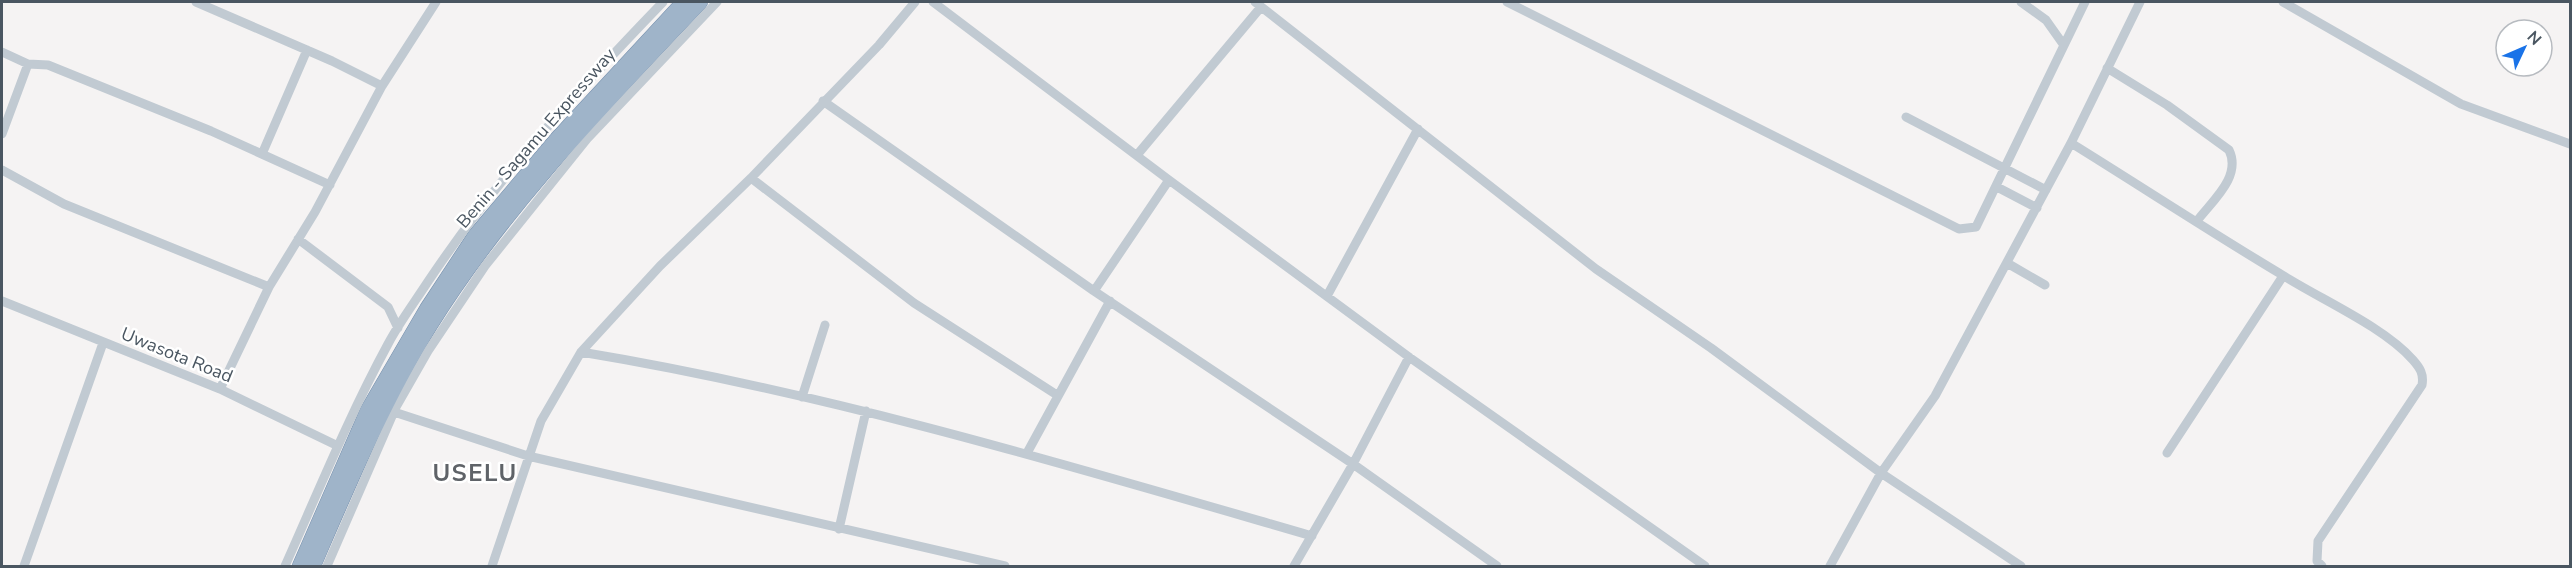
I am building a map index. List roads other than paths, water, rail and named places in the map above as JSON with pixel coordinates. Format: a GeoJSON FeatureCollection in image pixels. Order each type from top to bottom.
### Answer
{"type":"FeatureCollection","features":[{"type":"Feature","properties":{"kind":"highway","name":"Benin - Sagamu Expressway"},"geometry":{"type":"LineString","coordinates":[[300,567],[368,410],[427,309],[475,236],[661,11],[684,2]]}},
{"type":"Feature","properties":{"kind":"highway"},"geometry":{"type":"LineString","coordinates":[[313,567],[349,483],[402,375],[456,286],[532,186],[700,2]]}},
{"type":"Feature","properties":{"kind":"street"},"geometry":{"type":"LineString","coordinates":[[196,2],[307,50],[382,86]]}},
{"type":"Feature","properties":{"kind":"street"},"geometry":{"type":"LineString","coordinates":[[220,389],[268,287],[330,185],[382,86],[436,2]]}},
{"type":"Feature","properties":{"kind":"street"},"geometry":{"type":"LineString","coordinates":[[327,567],[394,412],[428,351],[485,266],[587,139],[717,2]]}},
{"type":"Feature","properties":{"kind":"street"},"geometry":{"type":"LineString","coordinates":[[492,567],[541,421],[581,352],[660,266],[751,178],[879,45],[915,2]]}},
{"type":"Feature","properties":{"kind":"street"},"geometry":{"type":"LineString","coordinates":[[933,2],[1409,357],[1705,567]]}},
{"type":"Feature","properties":{"kind":"street"},"geometry":{"type":"LineString","coordinates":[[1507,2],[1959,229],[1976,226],[2085,2]]}},
{"type":"Feature","properties":{"kind":"street"},"geometry":{"type":"LineString","coordinates":[[2021,2],[2046,20],[2063,44]]}},
{"type":"Feature","properties":{"kind":"street"},"geometry":{"type":"LineString","coordinates":[[1830,567],[1881,473],[1935,396],[2071,143],[2140,2]]}},
{"type":"Feature","properties":{"kind":"street"},"geometry":{"type":"LineString","coordinates":[[2283,2],[2461,104],[2571,144]]}},
{"type":"Feature","properties":{"kind":"street"},"geometry":{"type":"LineString","coordinates":[[1137,155],[1258,4],[1596,269],[1711,348],[1881,473],[2021,567]]}},
{"type":"Feature","properties":{"kind":"street"},"geometry":{"type":"LineString","coordinates":[[285,567],[338,446],[388,342],[455,242],[500,182],[573,98],[661,11]]}},
{"type":"Feature","properties":{"kind":"street"},"geometry":{"type":"LineString","coordinates":[[261,154],[307,50]]}},
{"type":"Feature","properties":{"kind":"street"},"geometry":{"type":"LineString","coordinates":[[2,52],[28,64],[48,65],[211,131],[330,185]]}},
{"type":"Feature","properties":{"kind":"street"},"geometry":{"type":"LineString","coordinates":[[2,134],[28,64]]}},
{"type":"Feature","properties":{"kind":"street"},"geometry":{"type":"LineString","coordinates":[[2107,68],[2167,105],[2229,150],[2233,159],[2231,177],[2197,222]]}},
{"type":"Feature","properties":{"kind":"street"},"geometry":{"type":"LineString","coordinates":[[823,101],[1110,302],[1353,464],[1497,567]]}},
{"type":"Feature","properties":{"kind":"street"},"geometry":{"type":"LineString","coordinates":[[1906,117],[2046,190]]}},
{"type":"Feature","properties":{"kind":"street"},"geometry":{"type":"LineString","coordinates":[[1327,296],[1418,129]]}},
{"type":"Feature","properties":{"kind":"street"},"geometry":{"type":"LineString","coordinates":[[2071,143],[2283,276],[2378,332],[2413,360],[2423,377],[2422,385],[2318,541],[2318,561],[2322,567]]}},
{"type":"Feature","properties":{"kind":"street"},"geometry":{"type":"LineString","coordinates":[[2,170],[64,204],[268,287]]}},
{"type":"Feature","properties":{"kind":"street"},"geometry":{"type":"LineString","coordinates":[[751,178],[914,303],[1057,395]]}},
{"type":"Feature","properties":{"kind":"street"},"geometry":{"type":"LineString","coordinates":[[1094,291],[1169,180]]}},
{"type":"Feature","properties":{"kind":"street"},"geometry":{"type":"LineString","coordinates":[[1996,187],[2037,208]]}},
{"type":"Feature","properties":{"kind":"street"},"geometry":{"type":"LineString","coordinates":[[298,239],[388,307],[398,328]]}},
{"type":"Feature","properties":{"kind":"street"},"geometry":{"type":"LineString","coordinates":[[2007,263],[2045,285]]}},
{"type":"Feature","properties":{"kind":"street"},"geometry":{"type":"LineString","coordinates":[[2167,453],[2283,276]]}},
{"type":"Feature","properties":{"kind":"street","name":"Uwasota Road"},"geometry":{"type":"LineString","coordinates":[[2,301],[220,389],[338,446]]}},
{"type":"Feature","properties":{"kind":"street"},"geometry":{"type":"LineString","coordinates":[[1027,453],[1110,302]]}},
{"type":"Feature","properties":{"kind":"street"},"geometry":{"type":"LineString","coordinates":[[802,397],[825,325]]}},
{"type":"Feature","properties":{"kind":"street"},"geometry":{"type":"LineString","coordinates":[[24,567],[102,343]]}},
{"type":"Feature","properties":{"kind":"street"},"geometry":{"type":"LineString","coordinates":[[581,352],[866,411],[1027,453],[1312,536]]}},
{"type":"Feature","properties":{"kind":"street"},"geometry":{"type":"LineString","coordinates":[[1296,566],[1409,357]]}},
{"type":"Feature","properties":{"kind":"street"},"geometry":{"type":"LineString","coordinates":[[839,529],[866,411]]}},
{"type":"Feature","properties":{"kind":"street"},"geometry":{"type":"LineString","coordinates":[[394,412],[528,456],[1005,567]]}},
{"type":"Feature","properties":{"kind":"street"},"geometry":{"type":"LineString","coordinates":[[959,567],[962,556]]}},
{"type":"Feature","properties":{"kind":"district","name":"USELU"},"geometry":{"type":"Point","coordinates":[475,473]}}]}
